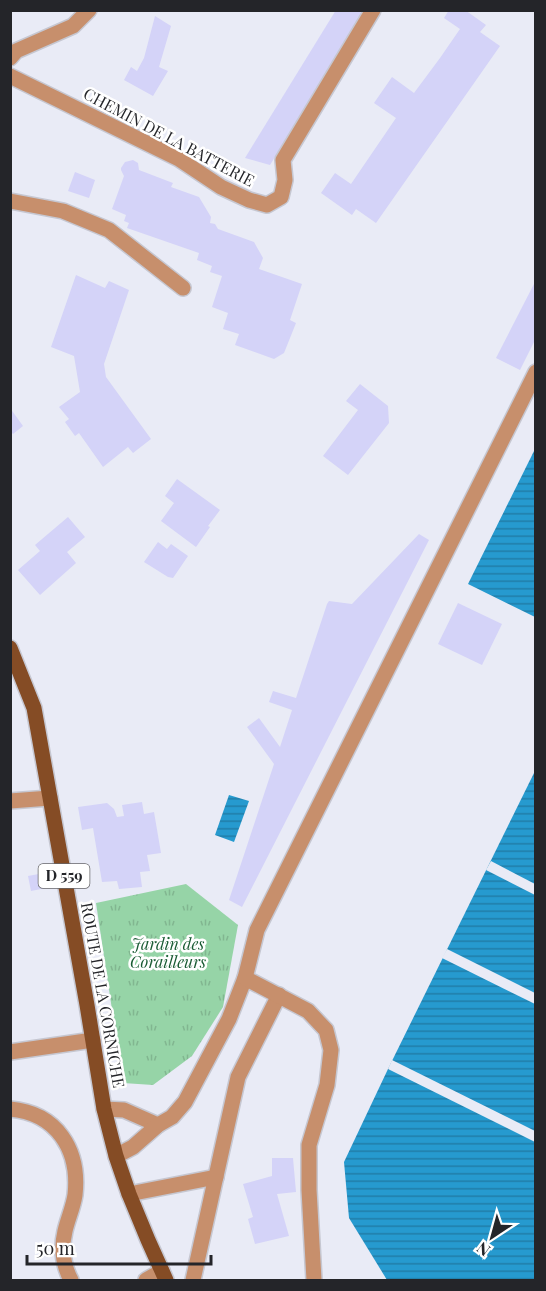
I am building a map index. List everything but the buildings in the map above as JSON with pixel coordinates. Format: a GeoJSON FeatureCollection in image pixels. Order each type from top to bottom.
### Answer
{"type":"FeatureCollection","features":[{"type":"Feature","properties":{"kind":"main road","name":"ROUTE DE LA CORNICHE"},"geometry":{"type":"LineString","coordinates":[[10,648],[34,708],[104,1109],[129,1194],[164,1276]]}},
{"type":"Feature","properties":{"kind":"street"},"geometry":{"type":"LineString","coordinates":[[10,58],[16,51],[72,26],[90,10]]}},
{"type":"Feature","properties":{"kind":"street","name":"CHEMIN DE LA BATTERIE"},"geometry":{"type":"LineString","coordinates":[[10,76],[179,159],[221,187],[249,200],[267,205],[281,198],[285,180],[283,160],[373,10]]}},
{"type":"Feature","properties":{"kind":"street"},"geometry":{"type":"LineString","coordinates":[[10,201],[63,211],[109,230],[183,288]]}},
{"type":"Feature","properties":{"kind":"street"},"geometry":{"type":"LineString","coordinates":[[116,1156],[133,1147],[158,1125],[172,1117],[185,1102],[229,1019],[245,978],[257,930],[536,372]]}},
{"type":"Feature","properties":{"kind":"street"},"geometry":{"type":"LineString","coordinates":[[10,801],[50,798]]}},
{"type":"Feature","properties":{"kind":"street"},"geometry":{"type":"LineString","coordinates":[[245,978],[308,1011],[326,1029],[331,1050],[327,1085],[309,1145],[314,1281]]}},
{"type":"Feature","properties":{"kind":"street"},"geometry":{"type":"LineString","coordinates":[[193,1281],[238,1077],[279,995]]}},
{"type":"Feature","properties":{"kind":"street"},"geometry":{"type":"LineString","coordinates":[[10,1052],[93,1040]]}},
{"type":"Feature","properties":{"kind":"street"},"geometry":{"type":"LineString","coordinates":[[10,1109],[27,1111],[46,1120],[60,1132],[70,1151],[75,1173],[75,1191],[63,1250],[64,1267],[71,1281]]}},
{"type":"Feature","properties":{"kind":"street"},"geometry":{"type":"LineString","coordinates":[[104,1109],[124,1110],[158,1125]]}},
{"type":"Feature","properties":{"kind":"street"},"geometry":{"type":"LineString","coordinates":[[129,1194],[216,1177]]}},
{"type":"Feature","properties":{"kind":"street"},"geometry":{"type":"LineString","coordinates":[[146,1281],[164,1276]]}},
{"type":"Feature","properties":{"kind":"green space","name":"Jardin des Corailleurs"},"geometry":{"type":"Polygon","coordinates":[[[186,884],[238,925],[223,1007],[192,1056],[153,1085],[123,1083],[96,903],[186,884]]]}},
{"type":"Feature","properties":{"kind":"water"},"geometry":{"type":"Polygon","coordinates":[[[535,449],[535,617],[468,584],[535,449]]]}},
{"type":"Feature","properties":{"kind":"water"},"geometry":{"type":"Polygon","coordinates":[[[535,771],[535,1280],[387,1280],[349,1218],[344,1162],[535,771]]]}},
{"type":"Feature","properties":{"kind":"water"},"geometry":{"type":"Polygon","coordinates":[[[229,795],[249,801],[234,842],[215,835],[229,795]]]}},
{"type":"Feature","properties":{"kind":"pier"},"geometry":{"type":"Polygon","coordinates":[[[491,861],[535,884],[535,895],[486,870],[491,861]]]}},
{"type":"Feature","properties":{"kind":"pier"},"geometry":{"type":"Polygon","coordinates":[[[447,949],[535,993],[535,1004],[442,958],[447,949]]]}},
{"type":"Feature","properties":{"kind":"pier"},"geometry":{"type":"Polygon","coordinates":[[[392,1060],[535,1131],[535,1142],[388,1069],[392,1060]]]}}]}
